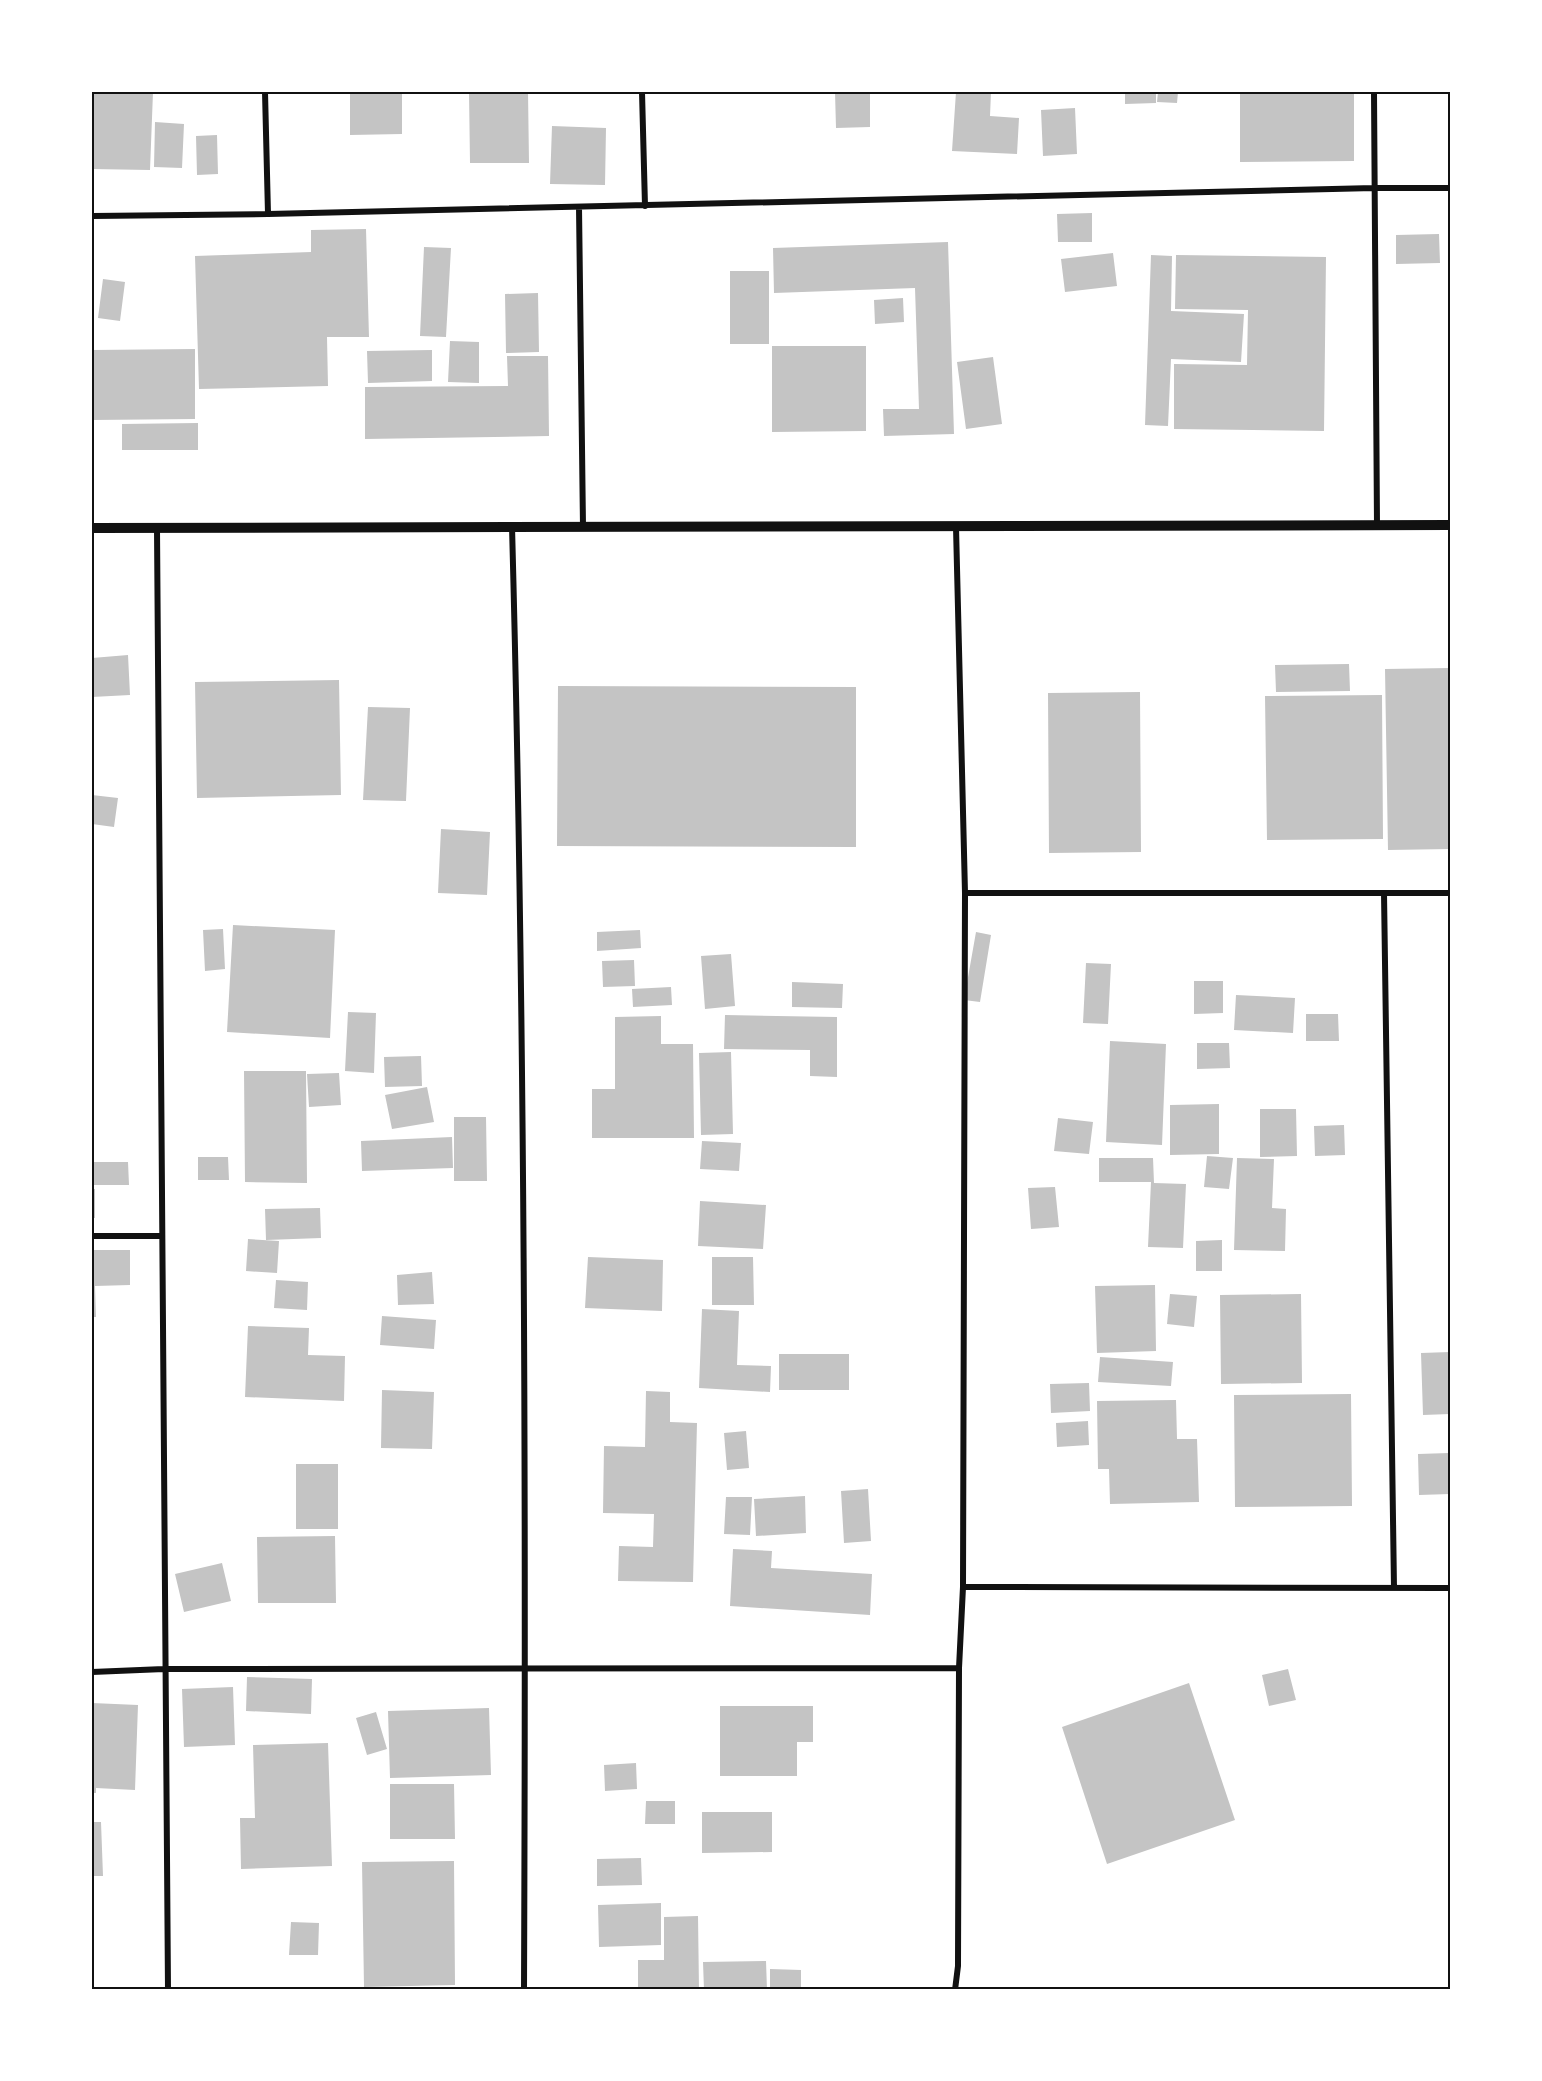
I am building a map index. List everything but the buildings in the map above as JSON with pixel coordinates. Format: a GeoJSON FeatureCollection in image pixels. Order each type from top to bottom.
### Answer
{"type":"FeatureCollection","features":[{"type":"Feature","properties":{"kind":"street"},"geometry":{"type":"LineString","coordinates":[[265,92],[268,214]]}},
{"type":"Feature","properties":{"kind":"street"},"geometry":{"type":"LineString","coordinates":[[642,92],[645,206]]}},
{"type":"Feature","properties":{"kind":"street"},"geometry":{"type":"LineString","coordinates":[[1374,92],[1377,525]]}},
{"type":"Feature","properties":{"kind":"street"},"geometry":{"type":"LineString","coordinates":[[92,216],[1450,188]]}},
{"type":"Feature","properties":{"kind":"street"},"geometry":{"type":"LineString","coordinates":[[579,207],[583,528]]}},
{"type":"Feature","properties":{"kind":"street"},"geometry":{"type":"LineString","coordinates":[[92,528],[1450,525]]}},
{"type":"Feature","properties":{"kind":"street"},"geometry":{"type":"LineString","coordinates":[[512,526],[519,780],[525,1668],[524,1989]]}},
{"type":"Feature","properties":{"kind":"street"},"geometry":{"type":"LineString","coordinates":[[955,1989],[958,1966],[959,1668],[963,1587],[965,893],[956,527]]}},
{"type":"Feature","properties":{"kind":"street"},"geometry":{"type":"LineString","coordinates":[[157,529],[168,1989]]}},
{"type":"Feature","properties":{"kind":"street"},"geometry":{"type":"LineString","coordinates":[[965,893],[1450,892]]}},
{"type":"Feature","properties":{"kind":"street"},"geometry":{"type":"LineString","coordinates":[[1384,893],[1394,1588]]}},
{"type":"Feature","properties":{"kind":"street"},"geometry":{"type":"LineString","coordinates":[[92,1236],[162,1236]]}},
{"type":"Feature","properties":{"kind":"street"},"geometry":{"type":"LineString","coordinates":[[963,1587],[1450,1588]]}},
{"type":"Feature","properties":{"kind":"street"},"geometry":{"type":"LineString","coordinates":[[92,1672],[164,1669],[959,1668]]}}]}
